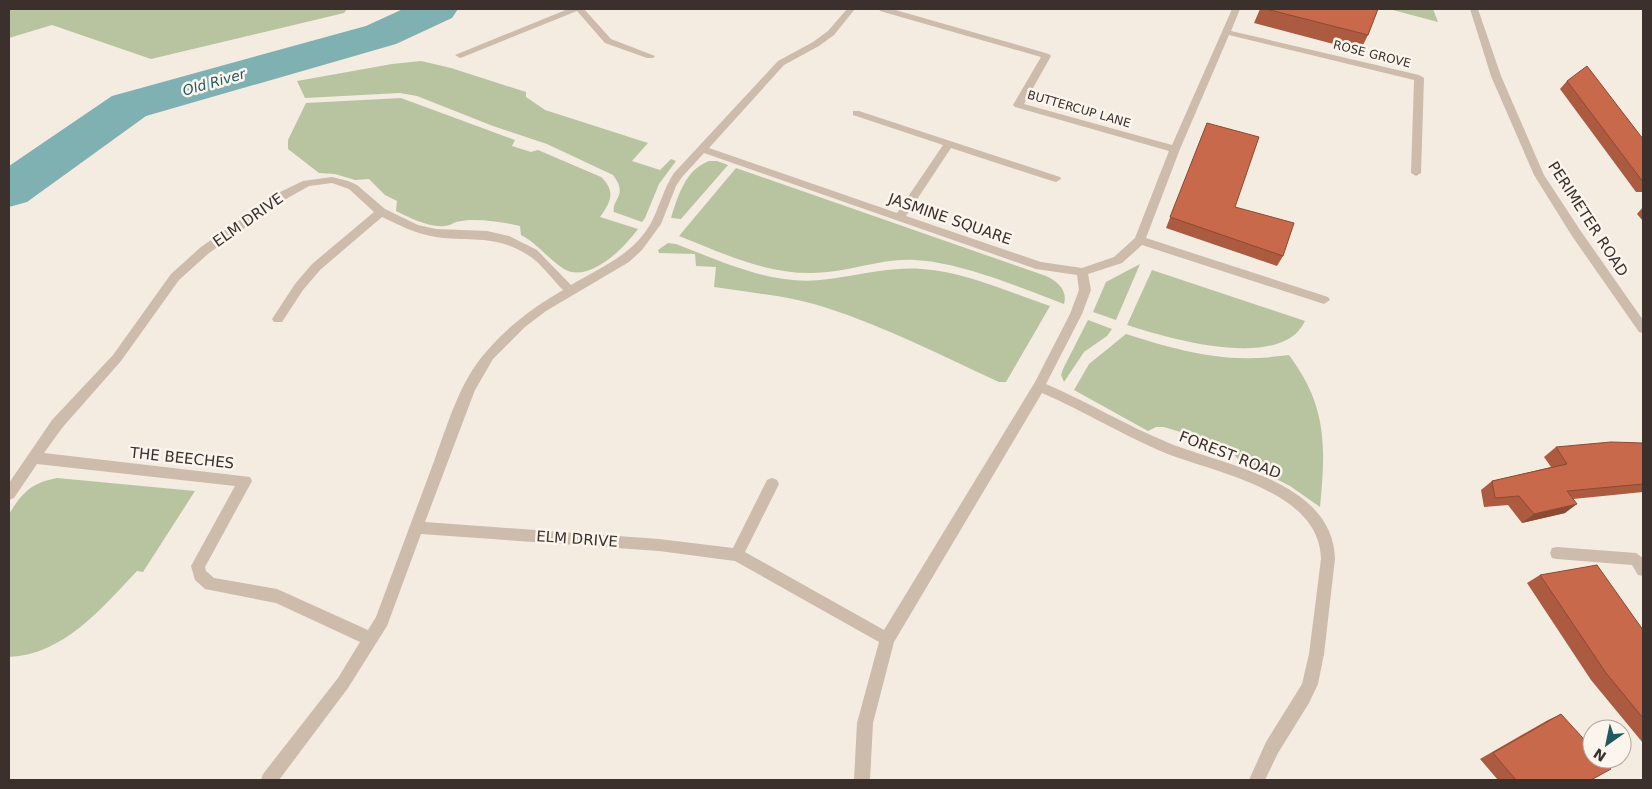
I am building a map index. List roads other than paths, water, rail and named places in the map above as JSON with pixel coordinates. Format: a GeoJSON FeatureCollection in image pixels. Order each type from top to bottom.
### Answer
{"type":"FeatureCollection","features":[{"type":"Feature","properties":{"kind":"street"},"geometry":{"type":"LineString","coordinates":[[460,55],[575,9]]}},
{"type":"Feature","properties":{"kind":"street"},"geometry":{"type":"LineString","coordinates":[[578,9],[608,41],[650,56]]}},
{"type":"Feature","properties":{"kind":"street"},"geometry":{"type":"LineString","coordinates":[[269,780],[343,684],[382,621],[453,427],[477,374],[489,356],[520,324],[569,290],[625,259],[638,247],[656,224],[671,186],[703,149],[780,63],[816,44],[831,33],[851,9]]}},
{"type":"Feature","properties":{"kind":"street","name":"BUTTERCUP LANE"},"geometry":{"type":"LineString","coordinates":[[883,9],[1046,56],[1018,105],[1175,149]]}},
{"type":"Feature","properties":{"kind":"street","name":"JASMINE SQUARE"},"geometry":{"type":"LineString","coordinates":[[703,149],[1040,266],[1082,272],[1118,260],[1140,240],[1175,149],[1236,9]]}},
{"type":"Feature","properties":{"kind":"street","name":"PERIMETER ROAD"},"geometry":{"type":"LineString","coordinates":[[1474,9],[1496,76],[1539,175],[1576,233],[1643,329]]}},
{"type":"Feature","properties":{"kind":"street","name":"ROSE GROVE"},"geometry":{"type":"LineString","coordinates":[[1226,32],[1419,78],[1416,173]]}},
{"type":"Feature","properties":{"kind":"street"},"geometry":{"type":"LineString","coordinates":[[856,113],[1056,179]]}},
{"type":"Feature","properties":{"kind":"street"},"geometry":{"type":"LineString","coordinates":[[900,217],[950,143]]}},
{"type":"Feature","properties":{"kind":"street","name":"ELM DRIVE"},"geometry":{"type":"LineString","coordinates":[[9,494],[57,424],[117,358],[175,277],[211,246],[282,196],[307,183],[332,180],[344,183],[353,187],[382,212],[416,228],[436,233],[487,235],[505,239],[533,254],[569,290]]}},
{"type":"Feature","properties":{"kind":"street"},"geometry":{"type":"LineString","coordinates":[[278,319],[316,267],[382,212]]}},
{"type":"Feature","properties":{"kind":"street"},"geometry":{"type":"LineString","coordinates":[[1140,240],[1324,300]]}},
{"type":"Feature","properties":{"kind":"street"},"geometry":{"type":"LineString","coordinates":[[862,780],[865,723],[886,639],[1039,386],[1076,314],[1085,290],[1082,272]]}},
{"type":"Feature","properties":{"kind":"street","name":"FOREST ROAD"},"geometry":{"type":"LineString","coordinates":[[1039,386],[1165,447],[1257,480],[1287,495],[1303,506],[1316,521],[1326,545],[1324,590],[1316,659],[1309,686],[1277,738],[1257,780]]}},
{"type":"Feature","properties":{"kind":"street","name":"THE BEECHES"},"geometry":{"type":"LineString","coordinates":[[35,458],[245,481],[198,566],[200,575],[210,584],[277,596],[371,639]]}},
{"type":"Feature","properties":{"kind":"street"},"geometry":{"type":"LineString","coordinates":[[738,555],[772,484]]}},
{"type":"Feature","properties":{"kind":"street","name":"ELM DRIVE"},"geometry":{"type":"LineString","coordinates":[[416,527],[659,545],[738,555],[886,639]]}},
{"type":"Feature","properties":{"kind":"street"},"geometry":{"type":"LineString","coordinates":[[1557,554],[1641,562]]}},
{"type":"Feature","properties":{"kind":"waterway","name":"Old River"},"geometry":{"type":"LineString","coordinates":[[9,190],[129,106],[381,35],[437,9]]}}]}
